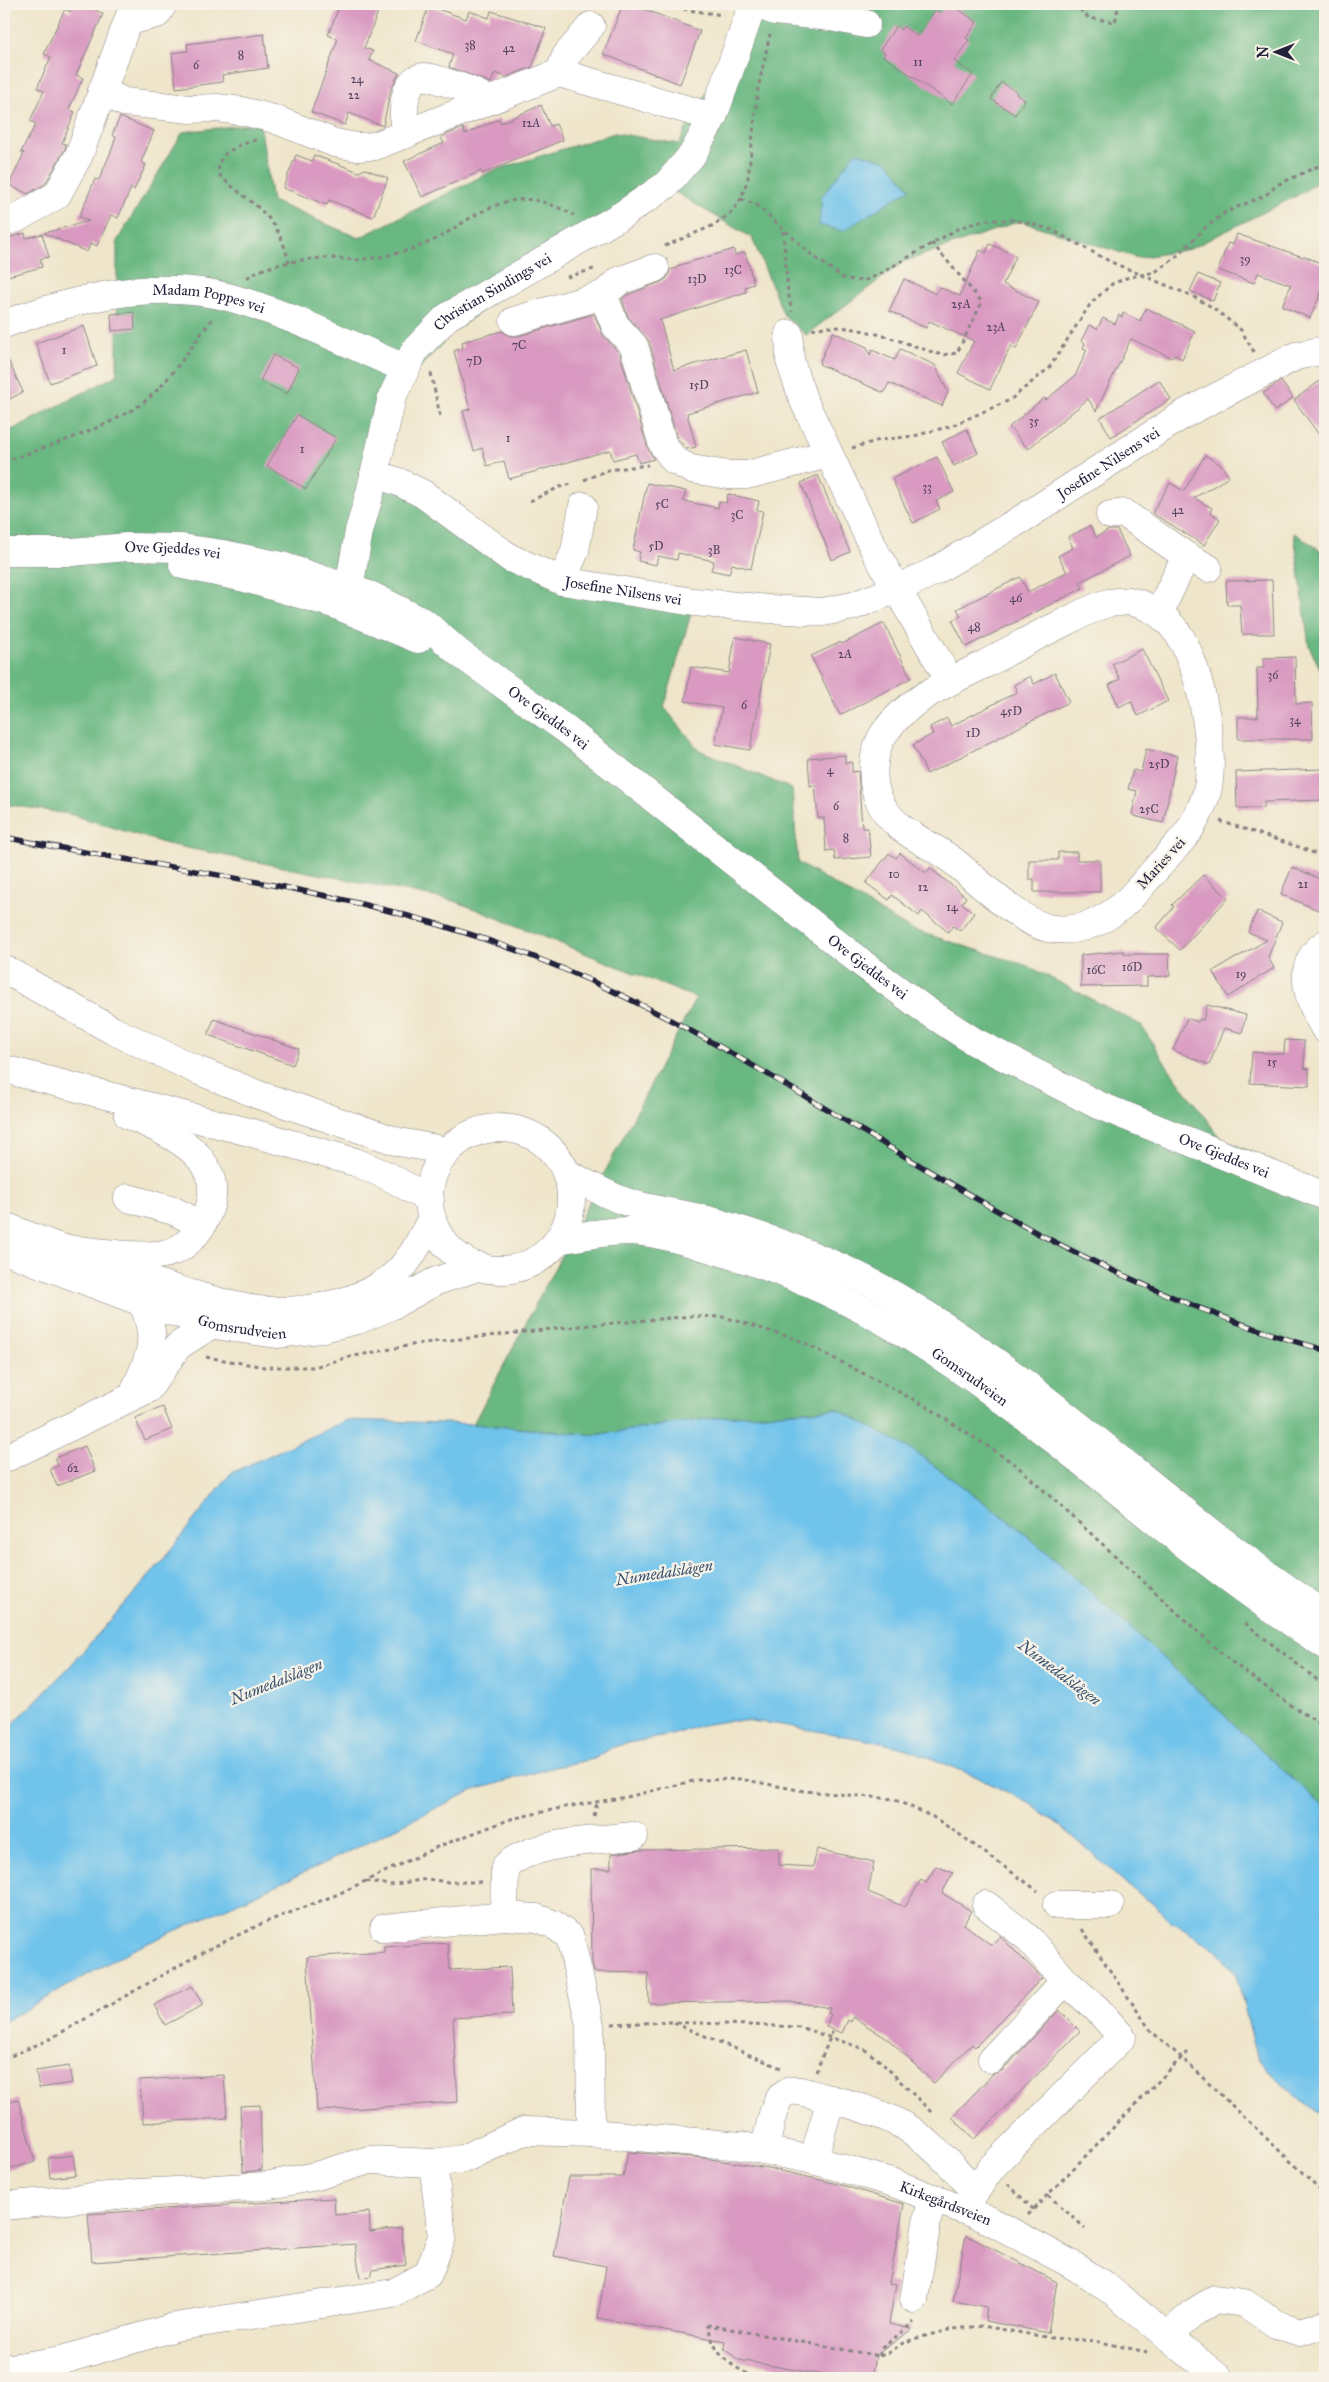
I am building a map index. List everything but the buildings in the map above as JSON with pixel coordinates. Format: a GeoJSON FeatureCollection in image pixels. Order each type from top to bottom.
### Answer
{"type":"FeatureCollection","features":[{"type":"Feature","properties":{"kind":"main road"},"geometry":{"type":"LineString","coordinates":[[4,222],[17,218],[56,195],[80,156],[131,12],[157,14],[163,4]]}},
{"type":"Feature","properties":{"kind":"main road"},"geometry":{"type":"LineString","coordinates":[[758,9],[831,17],[866,24]]}},
{"type":"Feature","properties":{"kind":"main road","name":"Christian Sindings vei"},"geometry":{"type":"LineString","coordinates":[[338,591],[359,531],[392,397],[404,368],[415,350],[447,317],[622,215],[666,185],[692,154],[713,118],[758,9]]}},
{"type":"Feature","properties":{"kind":"main road"},"geometry":{"type":"LineString","coordinates":[[559,73],[566,56],[590,26]]}},
{"type":"Feature","properties":{"kind":"main road"},"geometry":{"type":"LineString","coordinates":[[102,91],[124,102],[190,109],[217,108],[242,111],[274,119],[335,142],[357,147],[375,146],[559,73],[713,118]]}},
{"type":"Feature","properties":{"kind":"main road"},"geometry":{"type":"LineString","coordinates":[[405,134],[403,120],[407,93],[412,83],[419,78],[427,77],[471,89],[488,100]]}},
{"type":"Feature","properties":{"kind":"main road"},"geometry":{"type":"LineString","coordinates":[[514,321],[603,295],[619,281],[658,258]]}},
{"type":"Feature","properties":{"kind":"main road","name":"Madam Poppes vei"},"geometry":{"type":"LineString","coordinates":[[4,324],[84,300],[116,294],[163,290],[202,293],[228,298],[301,324],[404,368]]}},
{"type":"Feature","properties":{"kind":"main road"},"geometry":{"type":"LineString","coordinates":[[603,295],[614,325],[634,346],[663,445],[674,460],[691,469],[728,475],[747,475],[828,454]]}},
{"type":"Feature","properties":{"kind":"main road"},"geometry":{"type":"LineString","coordinates":[[789,334],[790,361],[793,371],[803,399],[828,454],[876,553],[950,680]]}},
{"type":"Feature","properties":{"kind":"main road","name":"Josefine Nilsens vei"},"geometry":{"type":"LineString","coordinates":[[374,474],[399,482],[423,494],[510,558],[562,581],[694,602],[823,612],[853,606],[897,589],[932,572],[1026,517],[1184,414],[1296,356],[1325,350]]}},
{"type":"Feature","properties":{"kind":"main road"},"geometry":{"type":"LineString","coordinates":[[562,581],[575,551],[583,506]]}},
{"type":"Feature","properties":{"kind":"main road"},"geometry":{"type":"LineString","coordinates":[[1110,515],[1124,513],[1197,562],[1159,613]]}},
{"type":"Feature","properties":{"kind":"main road","name":"Ove Gjeddes vei"},"geometry":{"type":"LineString","coordinates":[[4,552],[72,552],[187,566],[244,578],[338,591],[459,654],[564,728],[863,964],[975,1042],[1098,1105],[1325,1196]]}},
{"type":"Feature","properties":{"kind":"main road","name":"Maries vei"},"geometry":{"type":"LineString","coordinates":[[1129,601],[1147,605],[1174,627],[1185,643],[1195,672],[1207,720],[1210,757],[1207,790],[1198,815],[1189,832],[1127,901],[1108,917],[1090,926],[1071,930],[1048,928],[1031,923],[953,860],[905,832],[890,818],[879,801],[874,784],[877,748],[884,733],[908,708],[950,680],[1031,638],[1108,603],[1129,601]]}},
{"type":"Feature","properties":{"kind":"main road"},"geometry":{"type":"LineString","coordinates":[[1325,944],[1319,948],[1308,966],[1306,984],[1309,999],[1325,1029]]}},
{"type":"Feature","properties":{"kind":"main road"},"geometry":{"type":"LineString","coordinates":[[4,969],[112,1030],[197,1070],[259,1095],[398,1142],[448,1151]]}},
{"type":"Feature","properties":{"kind":"main road"},"geometry":{"type":"LineString","coordinates":[[4,1070],[248,1132],[355,1162],[388,1176],[431,1209]]}},
{"type":"Feature","properties":{"kind":"main road"},"geometry":{"type":"LineString","coordinates":[[58,1084],[174,1136],[188,1145],[208,1172],[213,1190],[209,1210],[202,1225],[185,1245],[168,1253],[148,1255],[58,1248]]}},
{"type":"Feature","properties":{"kind":"main road"},"geometry":{"type":"LineString","coordinates":[[495,1128],[512,1129],[530,1134],[545,1143],[557,1156],[566,1173],[570,1188],[571,1208],[566,1225],[558,1240],[540,1258],[523,1266],[506,1269],[480,1266],[464,1259],[449,1247],[439,1234],[431,1209],[434,1174],[448,1151],[461,1140],[478,1132],[495,1128]]}},
{"type":"Feature","properties":{"kind":"main road","name":"Gomsrudveien"},"geometry":{"type":"LineString","coordinates":[[566,1173],[628,1202],[721,1223],[803,1252],[881,1288],[933,1318],[1009,1370],[1244,1558],[1325,1614]]}},
{"type":"Feature","properties":{"kind":"main road"},"geometry":{"type":"LineString","coordinates":[[128,1198],[174,1211],[202,1225]]}},
{"type":"Feature","properties":{"kind":"main road","name":"Gomsrudveien"},"geometry":{"type":"LineString","coordinates":[[4,1226],[116,1270],[226,1304],[277,1311],[335,1303],[381,1285],[400,1270],[410,1258],[431,1209]]}},
{"type":"Feature","properties":{"kind":"main road","name":"Gomsrudveien"},"geometry":{"type":"LineString","coordinates":[[558,1240],[615,1232],[655,1235],[750,1261],[818,1287],[863,1308],[922,1342],[988,1387],[1214,1567],[1268,1608],[1325,1646]]}},
{"type":"Feature","properties":{"kind":"main road","name":"Gomsrudveien"},"geometry":{"type":"LineString","coordinates":[[4,1250],[142,1302],[212,1324],[277,1334],[320,1330],[358,1320],[391,1306],[434,1282],[480,1266]]}},
{"type":"Feature","properties":{"kind":"main road"},"geometry":{"type":"LineString","coordinates":[[133,1395],[153,1344],[150,1318],[142,1302]]}},
{"type":"Feature","properties":{"kind":"main road"},"geometry":{"type":"LineString","coordinates":[[4,1458],[148,1389],[176,1350],[193,1334],[212,1324]]}},
{"type":"Feature","properties":{"kind":"main road"},"geometry":{"type":"LineString","coordinates":[[504,1916],[503,1882],[505,1868],[514,1858],[531,1852],[589,1840],[634,1836]]}},
{"type":"Feature","properties":{"kind":"main road"},"geometry":{"type":"LineString","coordinates":[[1057,1905],[1110,1905]]}},
{"type":"Feature","properties":{"kind":"main road"},"geometry":{"type":"LineString","coordinates":[[765,2150],[776,2103],[783,2094],[811,2094],[891,2120],[904,2127],[940,2155],[969,2199],[992,2167],[1122,2037],[1096,2009],[1065,1981],[1028,1938],[986,1906]]}},
{"type":"Feature","properties":{"kind":"main road"},"geometry":{"type":"LineString","coordinates":[[384,1928],[504,1916],[537,1918],[553,1924],[570,1937],[590,2025],[591,2133]]}},
{"type":"Feature","properties":{"kind":"main road"},"geometry":{"type":"LineString","coordinates":[[992,2060],[1065,1981]]}},
{"type":"Feature","properties":{"kind":"main road"},"geometry":{"type":"LineString","coordinates":[[811,2094],[813,2160]]}},
{"type":"Feature","properties":{"kind":"main road","name":"Kirkegårdsveien"},"geometry":{"type":"LineString","coordinates":[[4,2206],[139,2193],[265,2186],[316,2176],[369,2160],[433,2163],[463,2159],[524,2131],[591,2133],[718,2143],[813,2160],[891,2182],[934,2198],[969,2199],[998,2224],[1104,2284],[1219,2378]]}},
{"type":"Feature","properties":{"kind":"main road"},"geometry":{"type":"LineString","coordinates":[[4,2369],[62,2360],[175,2327],[393,2293],[428,2274],[442,2237],[433,2163]]}},
{"type":"Feature","properties":{"kind":"main road"},"geometry":{"type":"LineString","coordinates":[[916,2309],[928,2216],[934,2198]]}},
{"type":"Feature","properties":{"kind":"main road"},"geometry":{"type":"LineString","coordinates":[[1177,2342],[1196,2311],[1215,2299],[1244,2303],[1276,2324],[1300,2332],[1325,2324]]}},
{"type":"Feature","properties":{"kind":"path"},"geometry":{"type":"LineString","coordinates":[[658,258],[730,214],[740,199],[748,178],[758,89],[758,9],[688,10],[668,4]]}},
{"type":"Feature","properties":{"kind":"path"},"geometry":{"type":"LineString","coordinates":[[1074,4],[1089,18],[1115,22],[1119,4]]}},
{"type":"Feature","properties":{"kind":"path"},"geometry":{"type":"LineString","coordinates":[[264,138],[244,143],[228,151],[218,164],[218,172],[221,177],[251,200],[271,219],[282,238],[289,263]]}},
{"type":"Feature","properties":{"kind":"path"},"geometry":{"type":"LineString","coordinates":[[828,454],[880,440],[914,436],[951,426],[1010,400],[1049,368],[1092,303],[1112,284],[1126,278],[1155,272],[1176,258],[1205,228],[1226,212],[1266,195],[1277,185],[1325,162]]}},
{"type":"Feature","properties":{"kind":"path"},"geometry":{"type":"LineString","coordinates":[[740,199],[757,205],[783,231],[828,268],[845,279],[864,281],[959,228],[986,220],[1013,220],[1052,230],[1111,262],[1212,307],[1241,330],[1264,371]]}},
{"type":"Feature","properties":{"kind":"path"},"geometry":{"type":"LineString","coordinates":[[783,231],[788,292],[792,313],[789,334],[823,327],[849,327],[942,355],[957,353],[982,302],[932,243]]}},
{"type":"Feature","properties":{"kind":"path"},"geometry":{"type":"LineString","coordinates":[[530,501],[560,487],[588,480],[608,470],[649,465],[669,454]]}},
{"type":"Feature","properties":{"kind":"path"},"geometry":{"type":"LineString","coordinates":[[1198,815],[1302,848],[1325,858]]}},
{"type":"Feature","properties":{"kind":"path"},"geometry":{"type":"LineString","coordinates":[[176,1350],[242,1365],[265,1367],[314,1366],[349,1357],[422,1343],[693,1316],[724,1317],[799,1340],[926,1406],[1016,1465],[1229,1660],[1325,1728]]}},
{"type":"Feature","properties":{"kind":"path"},"geometry":{"type":"LineString","coordinates":[[4,2059],[48,2040],[213,1947],[263,1923],[336,1895],[437,1847],[511,1819],[565,1807],[627,1797],[697,1780],[740,1779],[804,1791],[880,1797],[902,1802],[956,1832],[1057,1905],[1078,1923],[1151,2031],[1325,2194]]}},
{"type":"Feature","properties":{"kind":"path"},"geometry":{"type":"LineString","coordinates":[[366,1880],[390,1884],[426,1879],[448,1882],[503,1882]]}},
{"type":"Feature","properties":{"kind":"path"},"geometry":{"type":"LineString","coordinates":[[671,2022],[780,2067],[811,2094],[834,2030]]}},
{"type":"Feature","properties":{"kind":"path"},"geometry":{"type":"LineString","coordinates":[[590,2025],[671,2022],[800,2027],[856,2047]]}},
{"type":"Feature","properties":{"kind":"path"},"geometry":{"type":"LineString","coordinates":[[1022,2221],[1187,2052]]}},
{"type":"Feature","properties":{"kind":"path"},"geometry":{"type":"LineString","coordinates":[[1048,2195],[1085,2228]]}},
{"type":"Feature","properties":{"kind":"path"},"geometry":{"type":"LineString","coordinates":[[879,2356],[882,2348],[916,2309]]}},
{"type":"Feature","properties":{"kind":"path"},"geometry":{"type":"LineString","coordinates":[[754,2378],[727,2361],[717,2352],[712,2343],[708,2325],[879,2356],[887,2354],[904,2343],[917,2338],[940,2332],[982,2326],[1052,2338],[1095,2341],[1137,2349],[1160,2357],[1169,2356],[1177,2342]]}},
{"type":"Feature","properties":{"kind":"path"},"geometry":{"type":"LineString","coordinates":[[1322,2378],[1325,2366]]}},
{"type":"Feature","properties":{"kind":"green space"},"geometry":{"type":"Polygon","coordinates":[[[751,4],[1325,4],[1325,175],[1304,192],[1190,249],[1138,258],[1020,221],[903,262],[806,335],[784,315],[752,238],[665,186],[510,290],[454,331],[409,379],[379,475],[530,558],[694,598],[664,707],[699,750],[792,789],[798,863],[910,929],[1028,966],[1141,1025],[1163,1060],[1220,1138],[1325,1186],[1325,1809],[1109,1608],[1016,1526],[914,1451],[837,1409],[721,1417],[595,1435],[473,1424],[696,998],[455,901],[167,844],[69,814],[4,804],[4,434],[117,375],[117,241],[183,132],[260,123],[272,201],[359,238],[492,171],[615,133],[679,144],[695,111],[731,54],[751,4]]]}},
{"type":"Feature","properties":{"kind":"green space"},"geometry":{"type":"Polygon","coordinates":[[[1294,533],[1325,553],[1325,679],[1309,646],[1294,533]]]}},
{"type":"Feature","properties":{"kind":"water"},"geometry":{"type":"Polygon","coordinates":[[[856,152],[887,161],[910,189],[843,231],[819,225],[822,196],[856,152]]]}},
{"type":"Feature","properties":{"kind":"water","name":"Numedalslågen"},"geometry":{"type":"Polygon","coordinates":[[[837,1409],[914,1451],[1016,1526],[1109,1608],[1325,1809],[1325,2117],[1300,2101],[1258,2060],[1236,1975],[1217,1950],[1170,1921],[1155,1905],[1132,1889],[1061,1826],[1029,1803],[975,1776],[911,1750],[874,1741],[749,1721],[727,1721],[702,1725],[672,1735],[627,1743],[611,1748],[594,1759],[554,1767],[471,1791],[325,1863],[126,1953],[4,2022],[4,1733],[71,1665],[152,1573],[231,1473],[347,1420],[473,1424],[595,1435],[721,1417],[837,1409]]]}},
{"type":"Feature","properties":{"kind":"railway"},"geometry":{"type":"LineString","coordinates":[[4,837],[313,893],[425,920],[525,953],[589,980],[675,1022],[780,1081],[987,1205],[1108,1269],[1215,1314],[1325,1350]]}}]}
